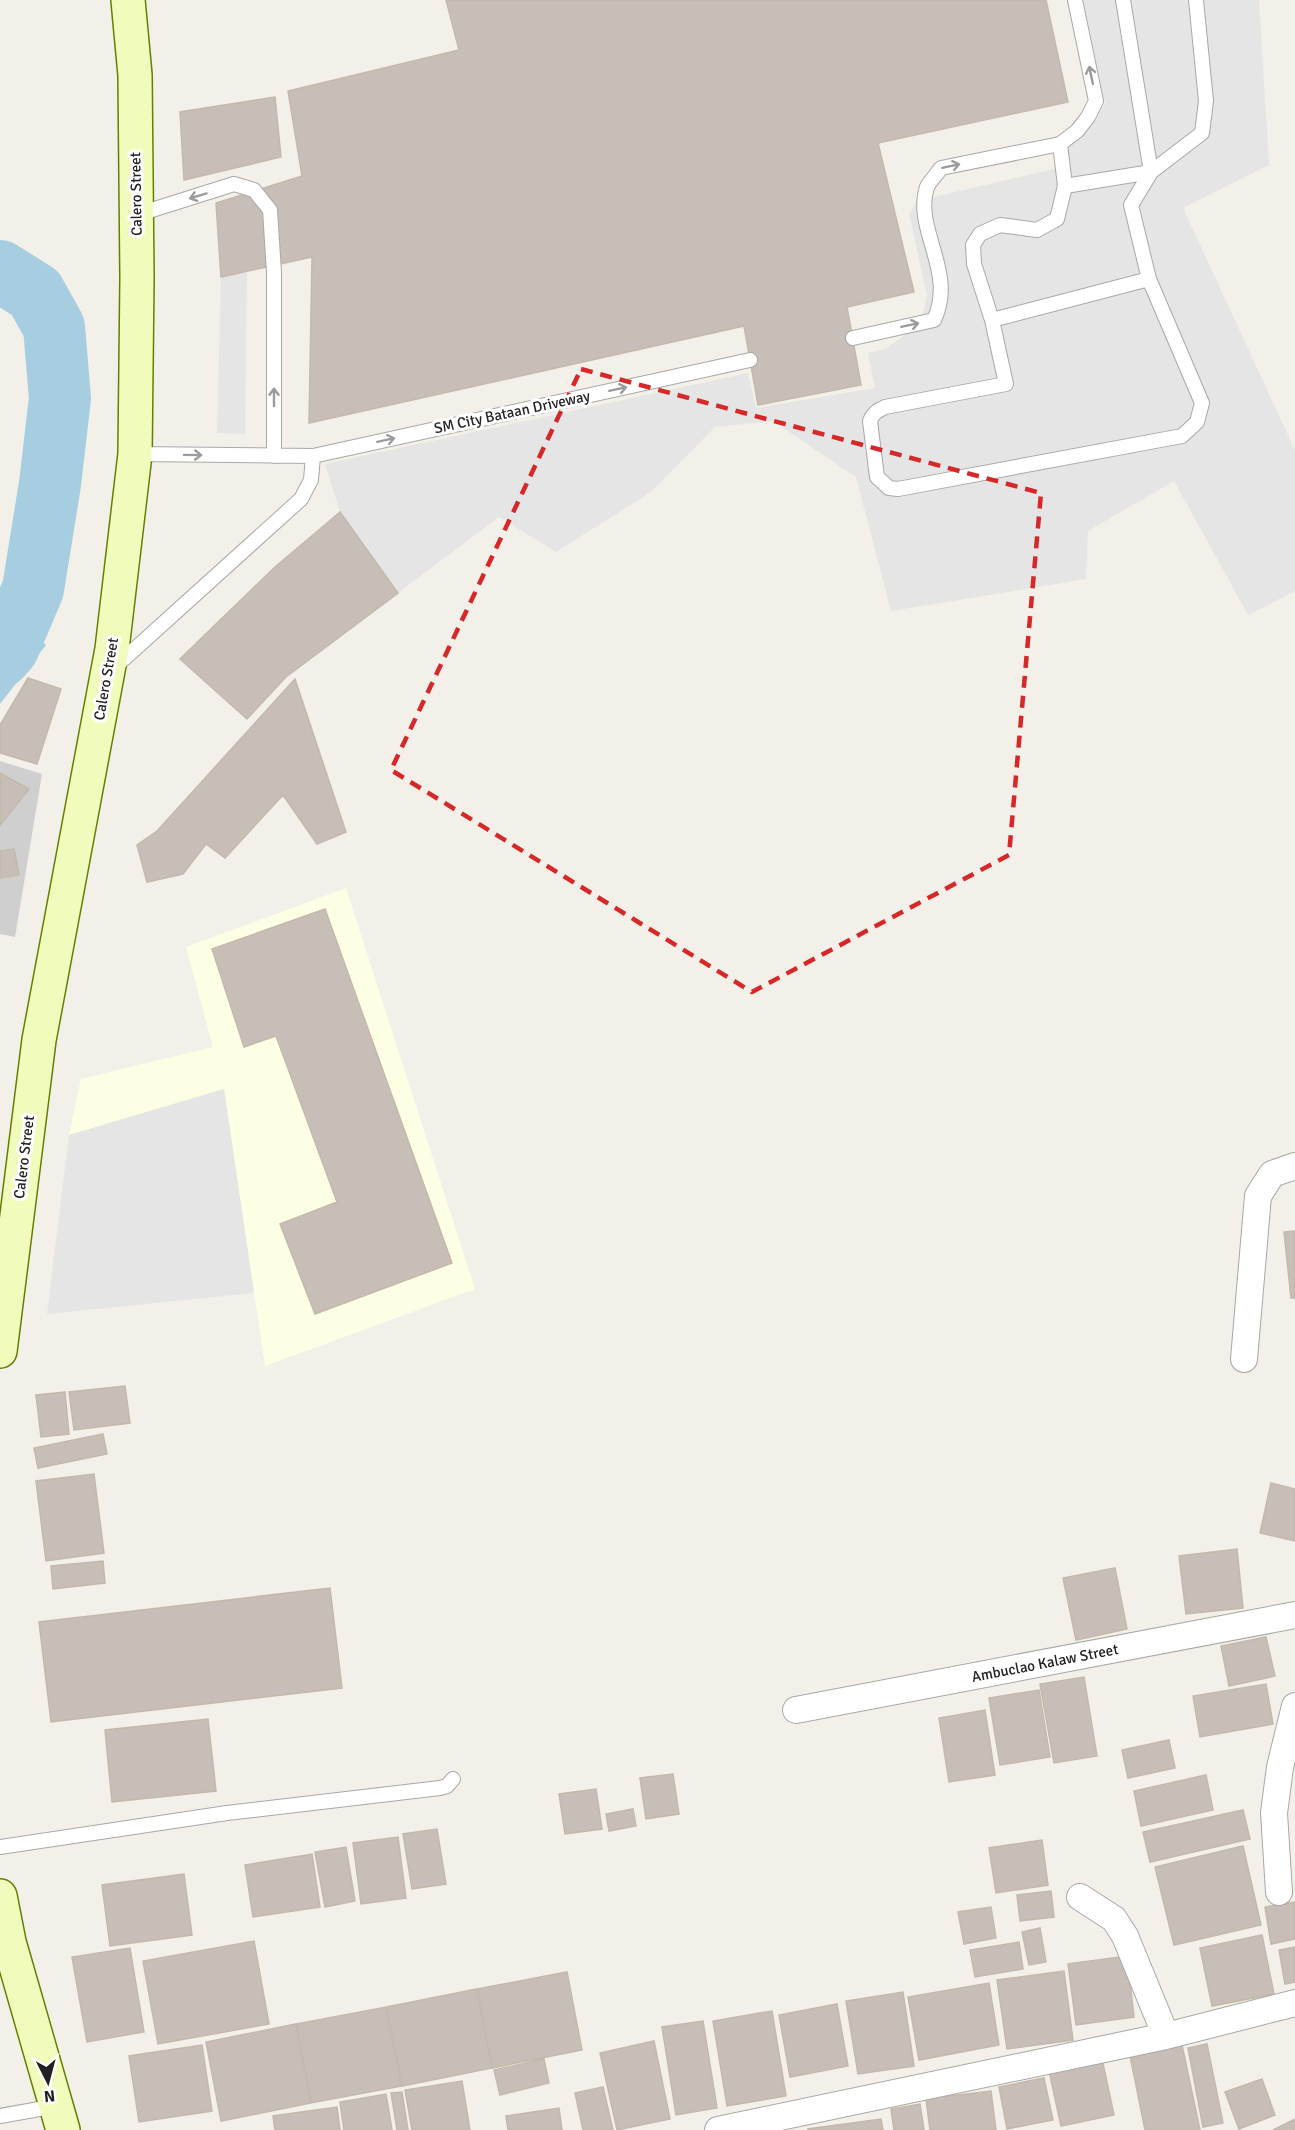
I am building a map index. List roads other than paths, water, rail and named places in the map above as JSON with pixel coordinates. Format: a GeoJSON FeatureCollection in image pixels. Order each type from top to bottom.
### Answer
{"type":"FeatureCollection","features":[{"type":"Feature","properties":{"kind":"main road","name":"Calero Street"},"geometry":{"type":"LineString","coordinates":[[0,1351],[39,1040],[108,672],[135,454],[135,75],[128,0]]}},
{"type":"Feature","properties":{"kind":"main road"},"geometry":{"type":"LineString","coordinates":[[0,1896],[4,1943],[60,2118]]}},
{"type":"Feature","properties":{"kind":"street"},"geometry":{"type":"LineString","coordinates":[[1244,1359],[1258,1196],[1272,1174],[1295,1166]]}},
{"type":"Feature","properties":{"kind":"street","name":"Ambuclao Kalaw Street"},"geometry":{"type":"LineString","coordinates":[[796,1710],[1295,1615]]}},
{"type":"Feature","properties":{"kind":"street"},"geometry":{"type":"LineString","coordinates":[[1279,1892],[1274,1813],[1288,1768],[1295,1706]]}},
{"type":"Feature","properties":{"kind":"street"},"geometry":{"type":"LineString","coordinates":[[1080,1898],[1114,1919],[1125,1936],[1166,2036]]}},
{"type":"Feature","properties":{"kind":"street"},"geometry":{"type":"LineString","coordinates":[[718,2130],[1166,2036],[1295,2003]]}},
{"type":"Feature","properties":{"kind":"lane"},"geometry":{"type":"LineString","coordinates":[[853,338],[934,320],[941,306],[942,285],[925,211],[928,187],[941,168],[1060,144],[1077,131],[1088,117],[1096,101],[1075,0]]}},
{"type":"Feature","properties":{"kind":"lane"},"geometry":{"type":"LineString","coordinates":[[1123,0],[1151,172]]}},
{"type":"Feature","properties":{"kind":"lane"},"geometry":{"type":"LineString","coordinates":[[1060,144],[1065,186],[1057,219],[1037,230],[1000,225],[980,234],[973,245],[974,264],[992,320],[1006,384],[885,407],[872,415],[870,421],[876,477],[889,488],[898,489],[1182,436],[1197,422],[1202,403],[1149,279],[1131,205],[1151,172],[1202,134],[1206,101],[1196,0]]}},
{"type":"Feature","properties":{"kind":"lane"},"geometry":{"type":"LineString","coordinates":[[1065,186],[1151,172]]}},
{"type":"Feature","properties":{"kind":"lane"},"geometry":{"type":"LineString","coordinates":[[136,215],[234,184],[254,190],[270,210],[274,272],[274,456]]}},
{"type":"Feature","properties":{"kind":"lane"},"geometry":{"type":"LineString","coordinates":[[992,320],[1149,279]]}},
{"type":"Feature","properties":{"kind":"lane","name":"SM City Bataan Driveway"},"geometry":{"type":"LineString","coordinates":[[135,454],[314,456],[750,360]]}},
{"type":"Feature","properties":{"kind":"lane"},"geometry":{"type":"LineString","coordinates":[[108,672],[301,499],[311,480],[314,456]]}},
{"type":"Feature","properties":{"kind":"lane"},"geometry":{"type":"LineString","coordinates":[[0,1847],[227,1813],[440,1788],[447,1786],[453,1779]]}},
{"type":"Feature","properties":{"kind":"lane"},"geometry":{"type":"LineString","coordinates":[[0,2116],[60,2118]]}},
{"type":"Feature","properties":{"kind":"water"},"geometry":{"type":"Polygon","coordinates":[[[0,597],[46,645],[0,704],[0,597]]]}},
{"type":"Feature","properties":{"kind":"waterway"},"geometry":{"type":"LineString","coordinates":[[0,271],[35,293],[54,327],[60,398],[50,484],[33,589],[8,648],[0,657]]}}]}
